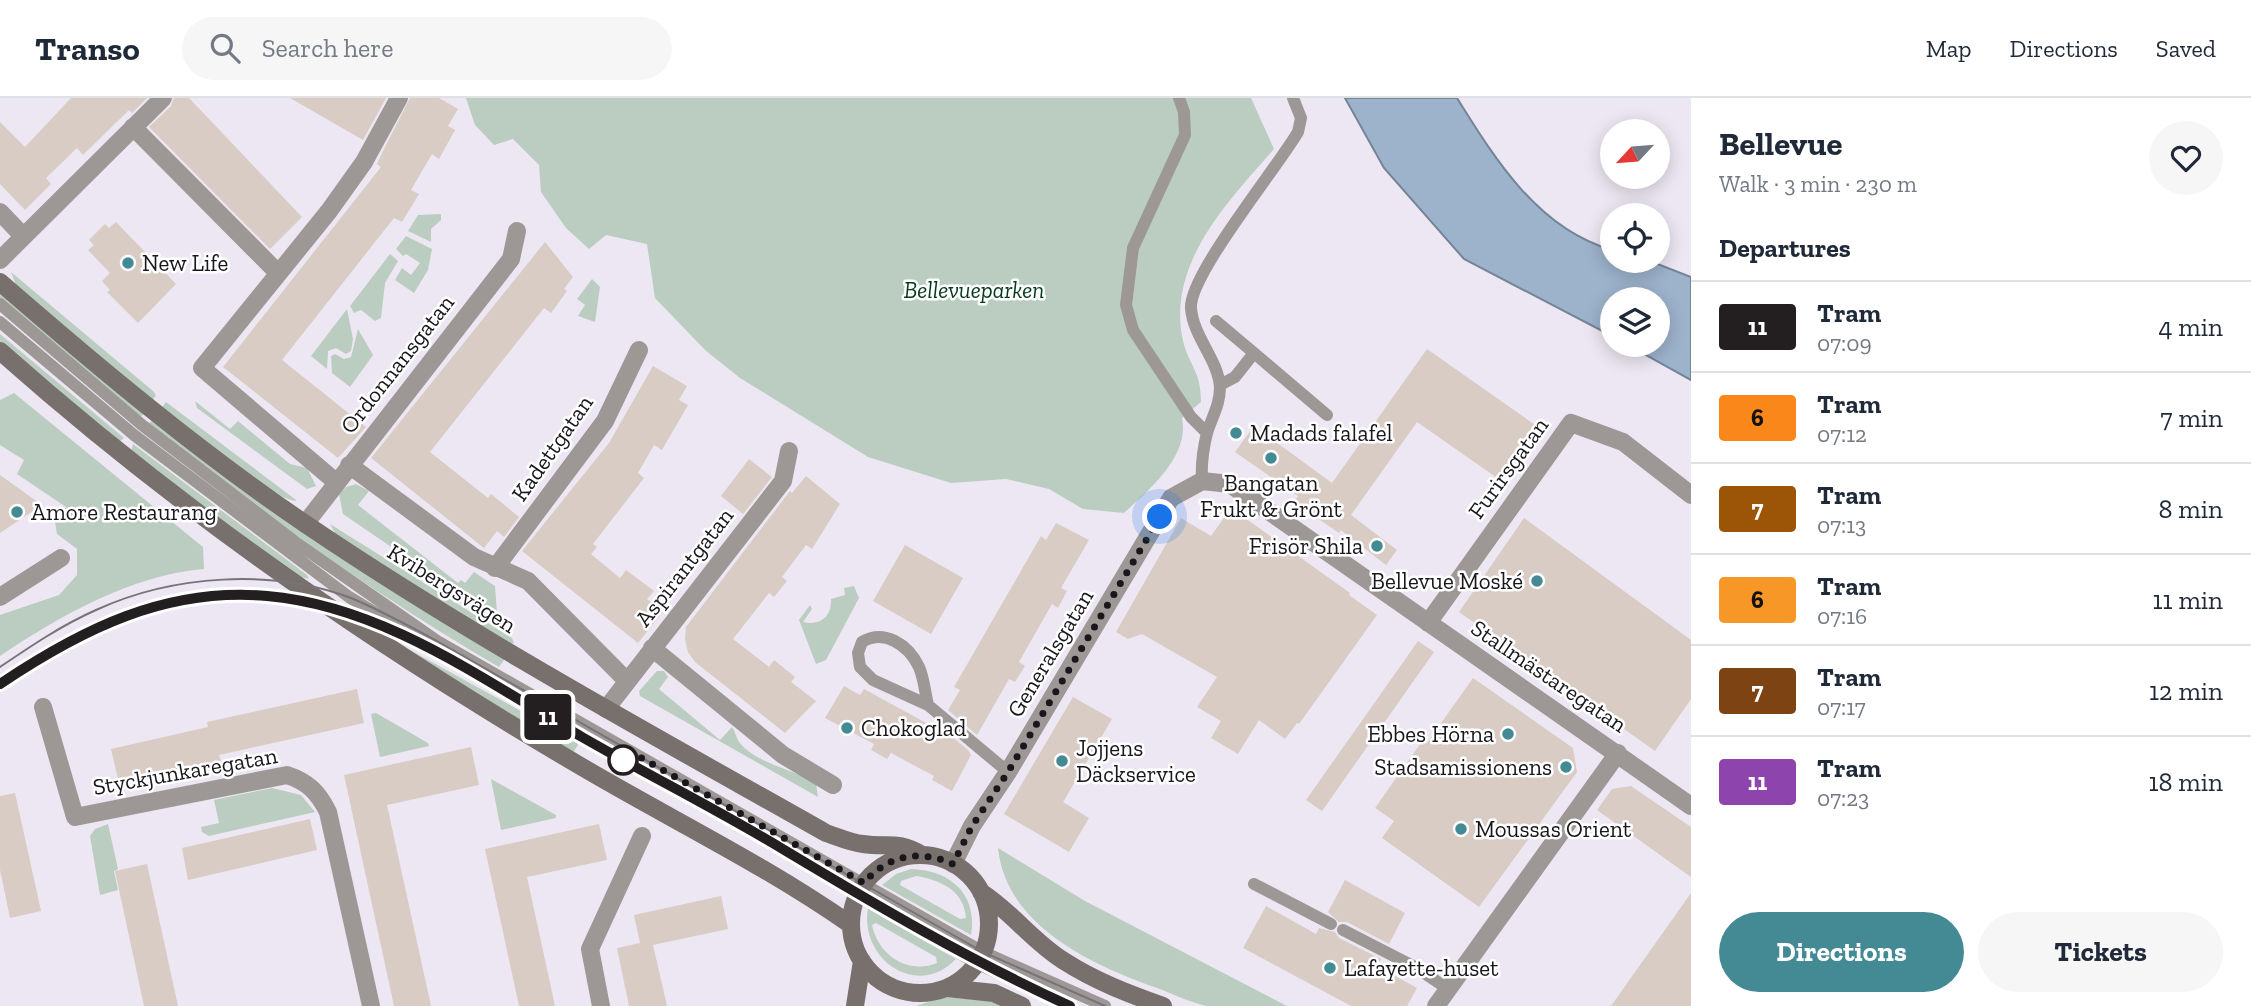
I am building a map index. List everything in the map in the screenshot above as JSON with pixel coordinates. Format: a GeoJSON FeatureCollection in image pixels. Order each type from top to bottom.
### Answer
{"type":"FeatureCollection","features":[{"type":"Feature","properties":{"kind":"street"},"geometry":{"type":"LineString","coordinates":[[0,260],[22,235],[163,98]]}},
{"type":"Feature","properties":{"kind":"street"},"geometry":{"type":"LineString","coordinates":[[336,482],[202,368],[364,162],[399,98]]}},
{"type":"Feature","properties":{"kind":"street"},"geometry":{"type":"LineString","coordinates":[[133,127],[278,273]]}},
{"type":"Feature","properties":{"kind":"street"},"geometry":{"type":"LineString","coordinates":[[0,212],[22,235]]}},
{"type":"Feature","properties":{"kind":"street","name":"Ordonnansgatan"},"geometry":{"type":"LineString","coordinates":[[305,524],[511,259],[517,230]]}},
{"type":"Feature","properties":{"kind":"street","name":"Kvibergsvägen"},"geometry":{"type":"LineString","coordinates":[[0,282],[143,402],[305,524],[460,624],[826,834],[864,845],[893,843],[908,846],[922,855],[953,864]]}},
{"type":"Feature","properties":{"kind":"street","name":"Kadettgatan"},"geometry":{"type":"LineString","coordinates":[[495,568],[605,421],[639,350]]}},
{"type":"Feature","properties":{"kind":"street"},"geometry":{"type":"LineString","coordinates":[[0,352],[130,460],[330,607],[576,764],[753,862],[851,925]]}},
{"type":"Feature","properties":{"kind":"street","name":"Furirsgatan"},"geometry":{"type":"LineString","coordinates":[[1428,623],[1571,423],[1623,442],[1691,495]]}},
{"type":"Feature","properties":{"kind":"street","name":"Aspirantgatan"},"geometry":{"type":"LineString","coordinates":[[606,709],[783,481],[789,451]]}},
{"type":"Feature","properties":{"kind":"street"},"geometry":{"type":"LineString","coordinates":[[349,465],[474,557],[495,568],[513,572],[528,582],[626,680]]}},
{"type":"Feature","properties":{"kind":"street","name":"Stallmästaregatan"},"geometry":{"type":"LineString","coordinates":[[1202,481],[1230,484],[1691,806]]}},
{"type":"Feature","properties":{"kind":"street","name":"Generalsgatan"},"geometry":{"type":"LineString","coordinates":[[953,864],[972,826],[1008,772],[1171,498],[1202,481]]}},
{"type":"Feature","properties":{"kind":"street"},"geometry":{"type":"LineString","coordinates":[[0,597],[61,558]]}},
{"type":"Feature","properties":{"kind":"street"},"geometry":{"type":"LineString","coordinates":[[652,648],[783,755],[833,785]]}},
{"type":"Feature","properties":{"kind":"street","name":"Styckjunkaregatan"},"geometry":{"type":"LineString","coordinates":[[43,707],[75,817],[286,775],[307,783],[321,798],[328,812],[372,1006]]}},
{"type":"Feature","properties":{"kind":"street"},"geometry":{"type":"LineString","coordinates":[[1436,1006],[1618,753]]}},
{"type":"Feature","properties":{"kind":"street"},"geometry":{"type":"LineString","coordinates":[[601,1006],[590,948],[642,836]]}},
{"type":"Feature","properties":{"kind":"street"},"geometry":{"type":"LineString","coordinates":[[922,855],[894,860],[877,869],[861,888],[851,925],[853,940],[862,961],[882,982],[909,992],[947,988],[994,993],[1022,1006]]}},
{"type":"Feature","properties":{"kind":"street"},"geometry":{"type":"LineString","coordinates":[[953,864],[969,876],[981,892],[1003,906],[1030,934],[1064,961],[1122,992],[1163,1006]]}},
{"type":"Feature","properties":{"kind":"street"},"geometry":{"type":"LineString","coordinates":[[947,988],[965,976],[980,957],[989,922],[981,892]]}},
{"type":"Feature","properties":{"kind":"street"},"geometry":{"type":"LineString","coordinates":[[856,1006],[862,961]]}},
{"type":"Feature","properties":{"kind":"street"},"geometry":{"type":"LineString","coordinates":[[892,1006],[909,992]]}},
{"type":"Feature","properties":{"kind":"lane"},"geometry":{"type":"LineString","coordinates":[[1179,98],[1184,112],[1185,135],[1133,248],[1126,305],[1133,330],[1191,417],[1207,433]]}},
{"type":"Feature","properties":{"kind":"lane"},"geometry":{"type":"LineString","coordinates":[[1202,481],[1201,461],[1207,433],[1218,405],[1220,385],[1195,329],[1191,308],[1192,290],[1298,132],[1301,118],[1293,98]]}},
{"type":"Feature","properties":{"kind":"lane"},"geometry":{"type":"LineString","coordinates":[[0,304],[142,425],[298,544],[437,641],[980,957],[1070,1006]]}},
{"type":"Feature","properties":{"kind":"lane"},"geometry":{"type":"LineString","coordinates":[[1216,321],[1327,415]]}},
{"type":"Feature","properties":{"kind":"lane"},"geometry":{"type":"LineString","coordinates":[[0,322],[134,435],[349,597],[578,735],[861,888]]}},
{"type":"Feature","properties":{"kind":"lane"},"geometry":{"type":"LineString","coordinates":[[1220,385],[1235,377],[1254,353]]}},
{"type":"Feature","properties":{"kind":"lane"},"geometry":{"type":"LineString","coordinates":[[928,705],[919,666],[900,644],[885,635],[872,636],[862,642],[858,653],[860,667],[873,680],[928,705],[1008,772]]}},
{"type":"Feature","properties":{"kind":"lane"},"geometry":{"type":"LineString","coordinates":[[1254,884],[1417,968],[1448,989]]}},
{"type":"Feature","properties":{"kind":"lane"},"geometry":{"type":"LineString","coordinates":[[980,957],[1105,1006]]}},
{"type":"Feature","properties":{"kind":"green space","name":"Bellevueparken"},"geometry":{"type":"Polygon","coordinates":[[[466,98],[1251,98],[1274,149],[1221,213],[1192,260],[1180,313],[1183,341],[1197,375],[1201,402],[1182,418],[1183,432],[1174,459],[1145,494],[1124,513],[1083,509],[1049,489],[1006,479],[951,483],[868,457],[740,378],[705,350],[655,298],[647,244],[606,235],[589,249],[566,228],[541,192],[539,165],[513,139],[494,145],[475,125],[466,98]]]}},
{"type":"Feature","properties":{"kind":"green space"},"geometry":{"type":"Polygon","coordinates":[[[441,214],[441,220],[431,229],[431,242],[408,231],[418,215],[441,214]]]}},
{"type":"Feature","properties":{"kind":"green space"},"geometry":{"type":"Polygon","coordinates":[[[406,236],[432,249],[428,270],[414,293],[395,280],[402,268],[411,275],[420,263],[406,254],[403,256],[396,249],[406,236]]]}},
{"type":"Feature","properties":{"kind":"green space"},"geometry":{"type":"Polygon","coordinates":[[[390,254],[398,261],[385,283],[381,318],[375,321],[361,310],[354,313],[350,306],[390,254]]]}},
{"type":"Feature","properties":{"kind":"green space"},"geometry":{"type":"Polygon","coordinates":[[[11,272],[153,391],[156,395],[153,400],[16,285],[11,272]]]}},
{"type":"Feature","properties":{"kind":"green space"},"geometry":{"type":"Polygon","coordinates":[[[592,279],[600,287],[595,322],[578,316],[585,305],[577,299],[592,279]]]}},
{"type":"Feature","properties":{"kind":"green space"},"geometry":{"type":"Polygon","coordinates":[[[0,290],[145,412],[141,417],[0,300],[0,290]]]}},
{"type":"Feature","properties":{"kind":"green space"},"geometry":{"type":"Polygon","coordinates":[[[347,309],[353,339],[351,351],[346,354],[336,348],[328,351],[327,369],[311,356],[347,309]]]}},
{"type":"Feature","properties":{"kind":"green space"},"geometry":{"type":"Polygon","coordinates":[[[358,329],[373,355],[350,387],[332,373],[331,356],[335,354],[344,359],[351,357],[358,329]]]}},
{"type":"Feature","properties":{"kind":"green space"},"geometry":{"type":"Polygon","coordinates":[[[0,334],[124,438],[119,442],[0,343],[0,334]]]}},
{"type":"Feature","properties":{"kind":"green space"},"geometry":{"type":"Polygon","coordinates":[[[14,393],[203,547],[204,569],[150,579],[97,600],[71,612],[0,656],[0,615],[59,595],[77,575],[77,549],[57,534],[55,522],[66,507],[17,474],[24,460],[0,445],[0,400],[14,393]]]}},
{"type":"Feature","properties":{"kind":"green space"},"geometry":{"type":"Polygon","coordinates":[[[195,401],[230,429],[238,421],[290,464],[307,468],[316,486],[307,489],[197,408],[195,401]]]}},
{"type":"Feature","properties":{"kind":"green space"},"geometry":{"type":"Polygon","coordinates":[[[166,402],[296,501],[268,488],[229,460],[162,407],[166,402]]]}},
{"type":"Feature","properties":{"kind":"green space"},"geometry":{"type":"Polygon","coordinates":[[[154,419],[506,657],[499,667],[364,582],[276,521],[148,424],[154,419]]]}},
{"type":"Feature","properties":{"kind":"green space"},"geometry":{"type":"Polygon","coordinates":[[[133,444],[309,579],[298,576],[131,452],[133,444]]]}},
{"type":"Feature","properties":{"kind":"green space"},"geometry":{"type":"Polygon","coordinates":[[[356,484],[369,491],[358,505],[458,583],[461,580],[465,583],[474,572],[495,586],[497,613],[425,570],[343,514],[339,494],[346,487],[356,484]]]}},
{"type":"Feature","properties":{"kind":"green space"},"geometry":{"type":"Polygon","coordinates":[[[330,524],[512,638],[514,643],[510,644],[338,538],[330,524]]]}},
{"type":"Feature","properties":{"kind":"green space"},"geometry":{"type":"Polygon","coordinates":[[[854,586],[859,598],[826,660],[816,664],[799,620],[810,605],[812,609],[803,622],[815,623],[824,619],[831,599],[845,595],[844,588],[854,586]]]}},
{"type":"Feature","properties":{"kind":"green space"},"geometry":{"type":"Polygon","coordinates":[[[388,638],[579,743],[573,753],[388,638]]]}},
{"type":"Feature","properties":{"kind":"green space"},"geometry":{"type":"Polygon","coordinates":[[[657,671],[664,671],[668,677],[659,689],[720,740],[732,727],[739,742],[747,750],[816,784],[818,797],[640,696],[639,691],[657,671]]]}},
{"type":"Feature","properties":{"kind":"green space"},"geometry":{"type":"Polygon","coordinates":[[[376,713],[429,746],[380,757],[371,714],[376,713]]]}},
{"type":"Feature","properties":{"kind":"green space"},"geometry":{"type":"Polygon","coordinates":[[[491,779],[556,815],[556,818],[501,830],[491,779]]]}},
{"type":"Feature","properties":{"kind":"green space"},"geometry":{"type":"Polygon","coordinates":[[[272,788],[301,795],[315,812],[209,836],[202,832],[201,827],[219,823],[214,800],[272,788]]]}},
{"type":"Feature","properties":{"kind":"green space"},"geometry":{"type":"Polygon","coordinates":[[[108,824],[118,869],[114,871],[118,890],[100,895],[90,836],[95,829],[108,824]]]}},
{"type":"Feature","properties":{"kind":"green space"},"geometry":{"type":"Polygon","coordinates":[[[998,848],[1085,901],[1287,1006],[1201,1005],[1132,979],[1080,954],[1035,921],[1017,900],[1004,875],[998,848]]]}},
{"type":"Feature","properties":{"kind":"green space"},"geometry":{"type":"Polygon","coordinates":[[[911,869],[925,870],[938,874],[958,887],[970,908],[971,935],[882,885],[896,874],[911,869]],[[916,876],[901,881],[900,885],[960,919],[966,918],[956,893],[916,876]]]}},
{"type":"Feature","properties":{"kind":"green space"},"geometry":{"type":"Polygon","coordinates":[[[868,908],[956,959],[941,971],[925,975],[909,974],[894,968],[882,957],[872,943],[868,927],[868,908]],[[876,923],[872,925],[881,945],[896,960],[915,966],[926,966],[937,963],[936,957],[876,923]]]}},
{"type":"Feature","properties":{"kind":"green space"},"geometry":{"type":"Polygon","coordinates":[[[944,997],[991,1001],[1004,1006],[916,1006],[944,997]]]}},
{"type":"Feature","properties":{"kind":"water"},"geometry":{"type":"Polygon","coordinates":[[[1345,98],[1457,98],[1503,167],[1540,209],[1562,226],[1600,245],[1600,273],[1670,273],[1670,269],[1691,277],[1691,380],[1650,357],[1670,357],[1670,287],[1600,287],[1600,330],[1464,259],[1384,168],[1345,98]]]}},
{"type":"Feature","properties":{"kind":"building"},"geometry":{"type":"Polygon","coordinates":[[[71,98],[147,98],[132,113],[129,110],[83,155],[77,148],[46,178],[51,184],[25,210],[0,184],[0,122],[25,147],[71,98]]]}},
{"type":"Feature","properties":{"kind":"building"},"geometry":{"type":"Polygon","coordinates":[[[174,98],[189,98],[302,217],[270,249],[149,127],[171,106],[174,98]]]}},
{"type":"Feature","properties":{"kind":"building"},"geometry":{"type":"Polygon","coordinates":[[[290,98],[386,98],[363,140],[290,98]]]}},
{"type":"Feature","properties":{"kind":"building"},"geometry":{"type":"Polygon","coordinates":[[[410,98],[439,98],[458,109],[448,126],[455,130],[439,159],[432,154],[411,190],[419,194],[402,222],[394,218],[282,360],[366,427],[338,458],[223,367],[381,167],[377,164],[410,98]]]}},
{"type":"Feature","properties":{"kind":"building","name":"New Life"},"geometry":{"type":"Polygon","coordinates":[[[116,222],[176,284],[138,323],[107,292],[110,290],[102,281],[110,273],[88,250],[94,245],[89,240],[105,224],[109,228],[116,222]]]}},
{"type":"Feature","properties":{"kind":"building"},"geometry":{"type":"Polygon","coordinates":[[[545,242],[573,277],[564,289],[567,291],[551,313],[544,308],[430,452],[488,498],[491,494],[519,517],[504,537],[497,531],[484,548],[371,458],[545,242]]]}},
{"type":"Feature","properties":{"kind":"building"},"geometry":{"type":"Polygon","coordinates":[[[1427,349],[1538,427],[1500,480],[1417,422],[1351,515],[1397,550],[1386,565],[1341,530],[1339,533],[1294,502],[1298,496],[1235,452],[1254,426],[1332,483],[1427,349]]]}},
{"type":"Feature","properties":{"kind":"building"},"geometry":{"type":"Polygon","coordinates":[[[653,366],[687,386],[679,400],[688,405],[662,450],[654,445],[638,473],[644,478],[593,544],[597,547],[591,554],[620,578],[626,570],[654,591],[647,599],[663,612],[638,643],[522,551],[609,443],[653,366]]]}},
{"type":"Feature","properties":{"kind":"building"},"geometry":{"type":"Polygon","coordinates":[[[749,459],[772,477],[743,514],[721,496],[749,459]]]}},
{"type":"Feature","properties":{"kind":"building"},"geometry":{"type":"Polygon","coordinates":[[[0,475],[42,505],[0,533],[0,475]]]}},
{"type":"Feature","properties":{"kind":"building"},"geometry":{"type":"Polygon","coordinates":[[[806,476],[840,504],[812,549],[806,545],[782,577],[787,581],[774,597],[769,593],[733,639],[769,667],[774,660],[795,677],[791,682],[816,701],[785,733],[695,662],[688,652],[685,639],[686,627],[790,491],[792,493],[806,476]]]}},
{"type":"Feature","properties":{"kind":"building"},"geometry":{"type":"Polygon","coordinates":[[[1231,508],[1377,615],[1299,724],[1297,723],[1285,739],[1259,720],[1238,754],[1211,738],[1221,721],[1197,707],[1217,677],[1142,634],[1128,639],[1116,632],[1181,518],[1211,536],[1231,508]]]}},
{"type":"Feature","properties":{"kind":"building"},"geometry":{"type":"Polygon","coordinates":[[[1524,518],[1691,640],[1691,699],[1655,751],[1459,612],[1524,518]]]}},
{"type":"Feature","properties":{"kind":"building"},"geometry":{"type":"Polygon","coordinates":[[[1056,523],[1089,540],[1061,588],[1067,591],[1058,608],[1052,604],[1019,662],[1025,666],[1015,682],[1009,679],[977,735],[948,710],[960,690],[954,687],[1041,536],[1046,540],[1056,523]]]}},
{"type":"Feature","properties":{"kind":"building"},"geometry":{"type":"Polygon","coordinates":[[[905,545],[963,578],[931,634],[873,601],[905,545]]]}},
{"type":"Feature","properties":{"kind":"building"},"geometry":{"type":"Polygon","coordinates":[[[1418,641],[1434,652],[1322,811],[1306,800],[1418,641]]]}},
{"type":"Feature","properties":{"kind":"building"},"geometry":{"type":"Polygon","coordinates":[[[1473,678],[1573,748],[1577,772],[1479,907],[1382,838],[1394,821],[1375,808],[1423,740],[1427,743],[1473,678]]]}},
{"type":"Feature","properties":{"kind":"building"},"geometry":{"type":"Polygon","coordinates":[[[844,686],[860,695],[864,689],[937,729],[939,726],[968,750],[971,755],[952,791],[932,780],[934,776],[891,753],[887,759],[871,750],[874,744],[825,718],[844,686]]]}},
{"type":"Feature","properties":{"kind":"building"},"geometry":{"type":"Polygon","coordinates":[[[357,689],[364,723],[219,755],[221,761],[119,783],[111,749],[208,727],[207,722],[357,689]]]}},
{"type":"Feature","properties":{"kind":"building","name":"Jojjens Däckservice"},"geometry":{"type":"Polygon","coordinates":[[[1073,697],[1112,719],[1063,802],[1089,818],[1069,852],[1004,814],[1073,697]]]}},
{"type":"Feature","properties":{"kind":"building"},"geometry":{"type":"Polygon","coordinates":[[[471,747],[479,785],[387,805],[431,1006],[394,1006],[344,775],[471,747]]]}},
{"type":"Feature","properties":{"kind":"building"},"geometry":{"type":"Polygon","coordinates":[[[1631,786],[1691,827],[1691,877],[1597,810],[1612,789],[1631,786]]]}},
{"type":"Feature","properties":{"kind":"building"},"geometry":{"type":"Polygon","coordinates":[[[15,793],[41,911],[10,918],[0,870],[0,796],[15,793]]]}},
{"type":"Feature","properties":{"kind":"building"},"geometry":{"type":"Polygon","coordinates":[[[310,819],[317,850],[188,880],[182,848],[310,819]]]}},
{"type":"Feature","properties":{"kind":"building"},"geometry":{"type":"Polygon","coordinates":[[[599,824],[607,860],[527,877],[555,1006],[519,1006],[485,849],[599,824]]]}},
{"type":"Feature","properties":{"kind":"building"},"geometry":{"type":"Polygon","coordinates":[[[147,864],[178,1006],[144,1006],[115,871],[147,864]]]}},
{"type":"Feature","properties":{"kind":"building"},"geometry":{"type":"Polygon","coordinates":[[[1345,880],[1405,913],[1389,944],[1347,922],[1339,922],[1328,912],[1345,880]]]}},
{"type":"Feature","properties":{"kind":"building"},"geometry":{"type":"Polygon","coordinates":[[[1691,893],[1691,1006],[1611,1006],[1691,893]]]}},
{"type":"Feature","properties":{"kind":"building"},"geometry":{"type":"Polygon","coordinates":[[[721,896],[728,929],[653,945],[667,1006],[629,1006],[617,948],[640,943],[634,915],[721,896]]]}},
{"type":"Feature","properties":{"kind":"building","name":"Lafayette-huset"},"geometry":{"type":"Polygon","coordinates":[[[1266,906],[1316,934],[1319,928],[1335,932],[1339,938],[1381,959],[1377,966],[1417,988],[1407,1006],[1351,1006],[1243,948],[1266,906]]]}},
{"type":"Feature","properties":{"kind":"tram line"},"geometry":{"type":"LineString","coordinates":[[0,667],[83,616],[126,598],[157,589],[189,583],[256,579],[320,588],[351,598],[437,641],[983,952],[1105,1006]]}},
{"type":"Feature","properties":{"kind":"tram line","name":"11"},"geometry":{"type":"LineString","coordinates":[[0,684],[48,652],[89,630],[126,614],[164,603],[226,595],[260,595],[311,602],[339,610],[432,649],[589,741],[858,892],[976,963],[1070,1006]]}},
{"type":"Feature","properties":{"kind":"tram line"},"geometry":{"type":"LineString","coordinates":[[0,684],[89,630],[121,616],[161,604],[201,597],[241,595],[321,606],[360,618],[435,651]]}},
{"type":"Feature","properties":{"kind":"tram line"},"geometry":{"type":"LineString","coordinates":[[788,852],[976,963],[1070,1006]]}},
{"type":"Feature","properties":{"kind":"place","name":"New Life"},"geometry":{"type":"Point","coordinates":[128,263]}},
{"type":"Feature","properties":{"kind":"place","name":"Madads falafel"},"geometry":{"type":"Point","coordinates":[1236,433]}},
{"type":"Feature","properties":{"kind":"place","name":"Bangatan Frukt & Grönt"},"geometry":{"type":"Point","coordinates":[1271,458]}},
{"type":"Feature","properties":{"kind":"place","name":"Amore Restaurang"},"geometry":{"type":"Point","coordinates":[17,512]}},
{"type":"Feature","properties":{"kind":"place","name":"Frisör Shila"},"geometry":{"type":"Point","coordinates":[1377,546]}},
{"type":"Feature","properties":{"kind":"place","name":"Bellevue Moské"},"geometry":{"type":"Point","coordinates":[1537,581]}},
{"type":"Feature","properties":{"kind":"place","name":"Chokoglad"},"geometry":{"type":"Point","coordinates":[847,728]}},
{"type":"Feature","properties":{"kind":"place","name":"Ebbes Hörna"},"geometry":{"type":"Point","coordinates":[1508,734]}},
{"type":"Feature","properties":{"kind":"place","name":"Jojjens Däckservice"},"geometry":{"type":"Point","coordinates":[1062,761]}},
{"type":"Feature","properties":{"kind":"place","name":"Stadsamissionens"},"geometry":{"type":"Point","coordinates":[1566,767]}},
{"type":"Feature","properties":{"kind":"place","name":"Moussas Orient"},"geometry":{"type":"Point","coordinates":[1461,829]}},
{"type":"Feature","properties":{"kind":"place","name":"Lafayette-huset"},"geometry":{"type":"Point","coordinates":[1330,968]}},
{"type":"Feature","properties":{"kind":"route"},"geometry":{"type":"LineString","coordinates":[[623,760],[629,751],[864,883],[885,864],[912,855],[933,856],[953,864],[972,826],[1008,772],[1160,517]]}}]}
